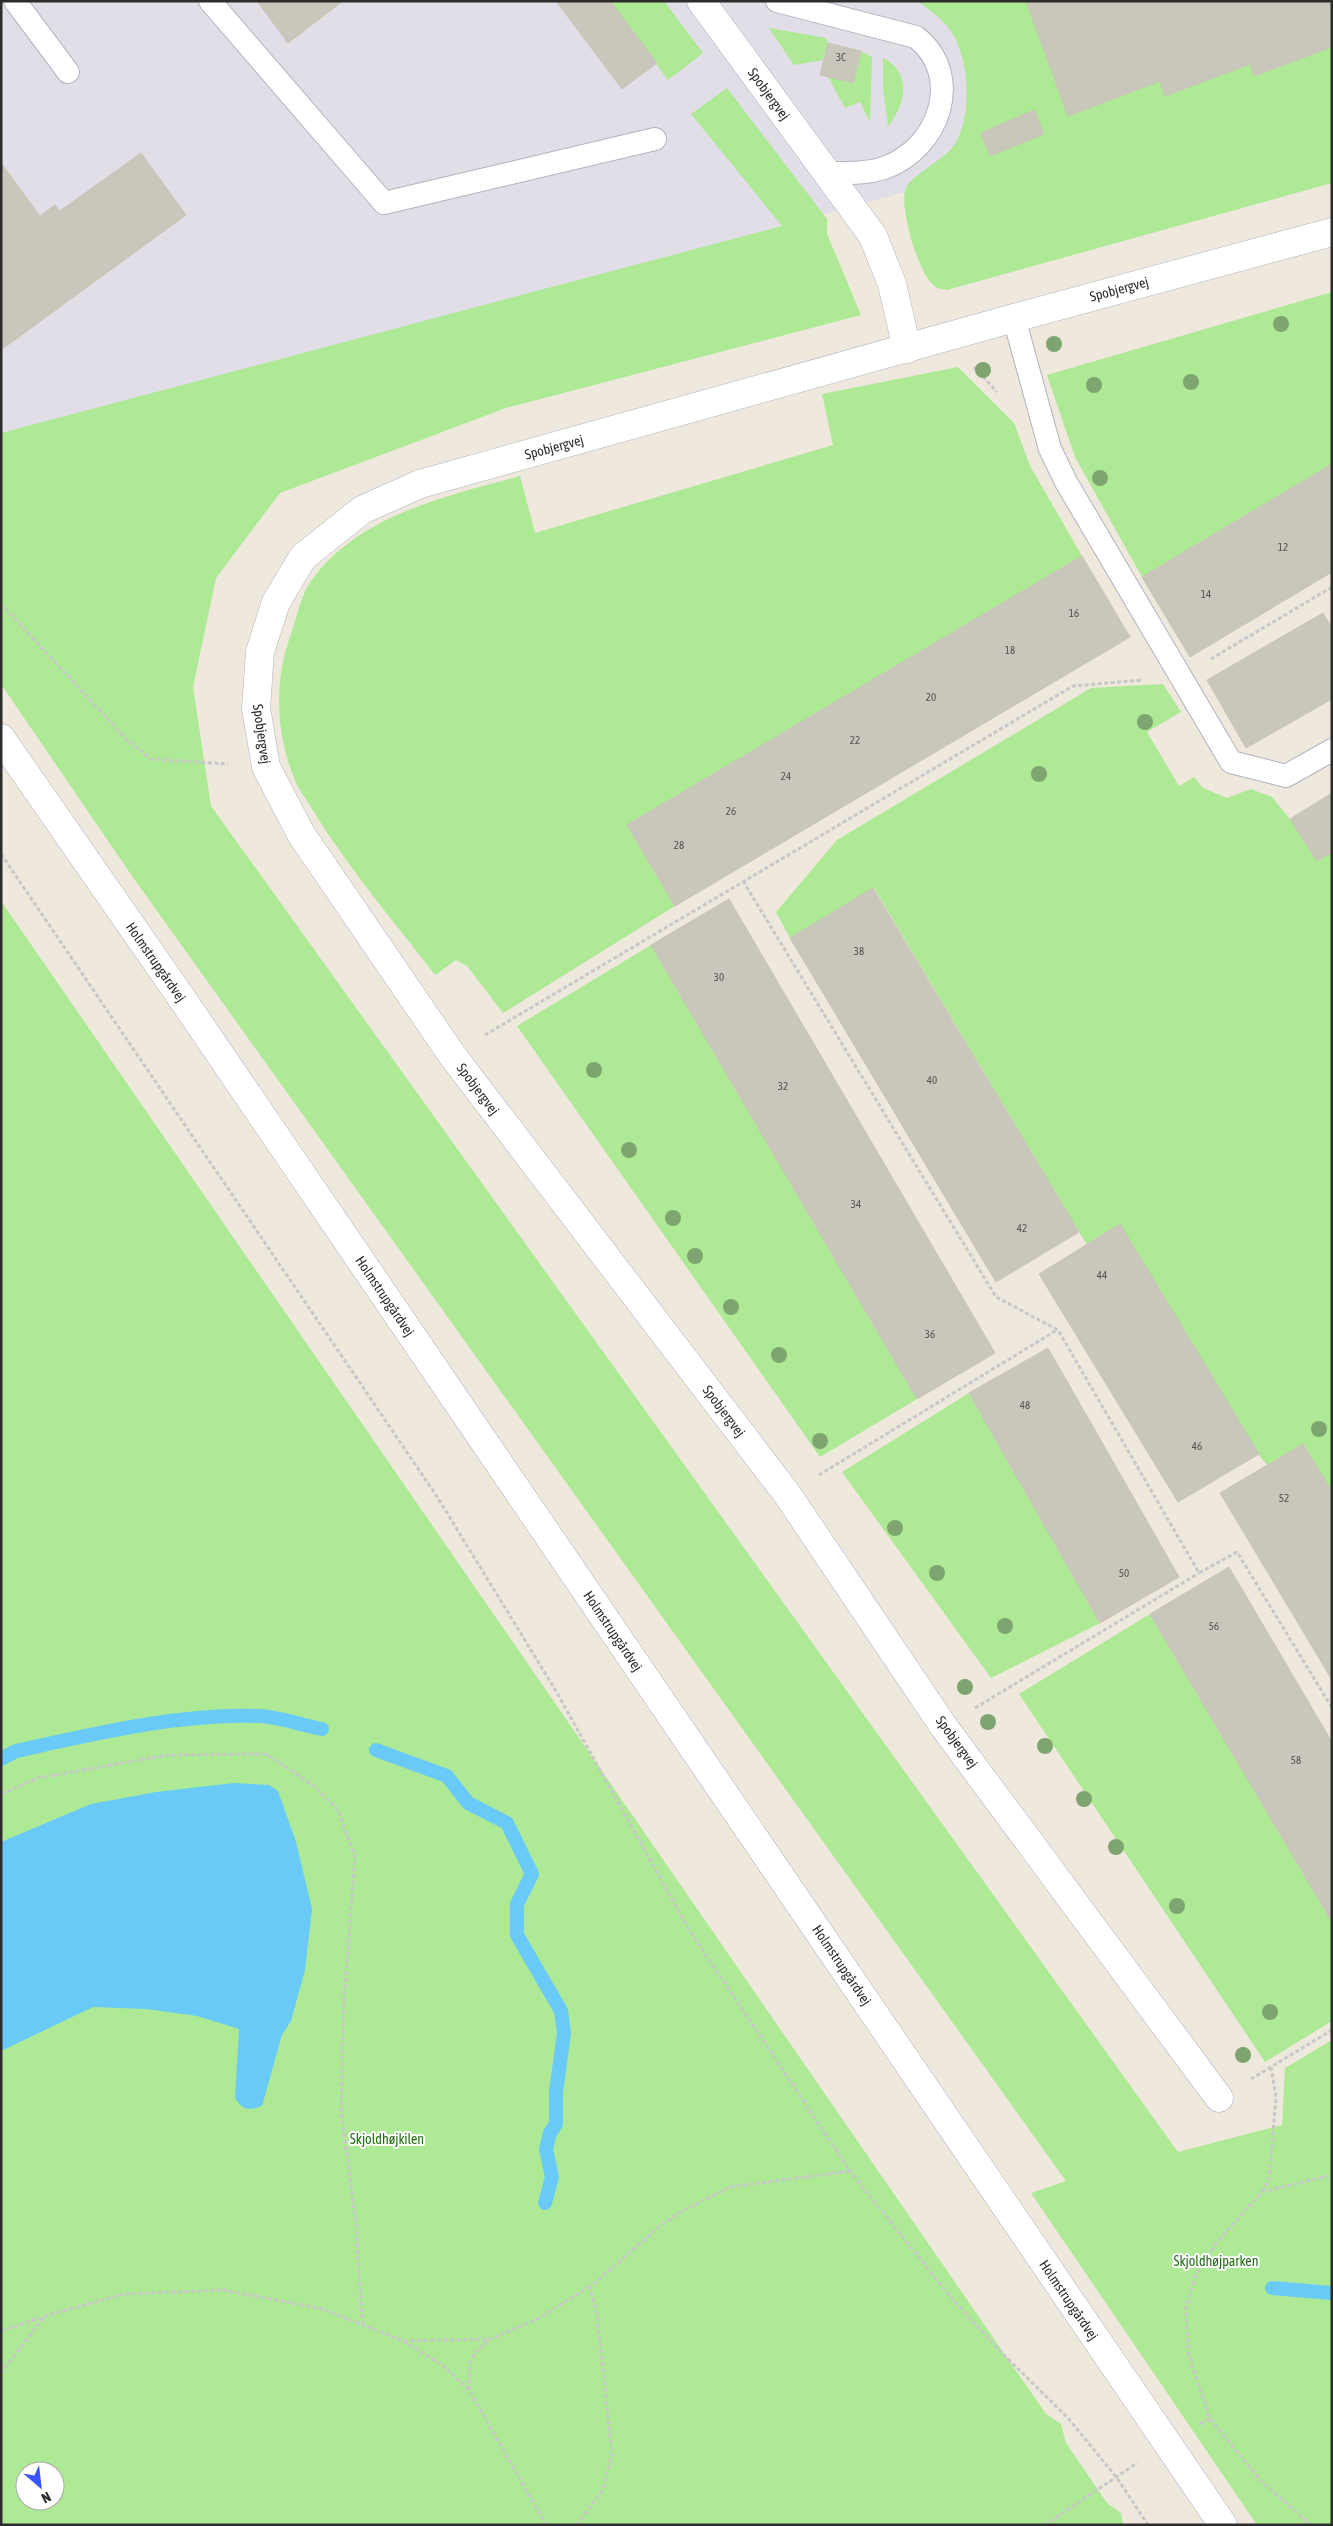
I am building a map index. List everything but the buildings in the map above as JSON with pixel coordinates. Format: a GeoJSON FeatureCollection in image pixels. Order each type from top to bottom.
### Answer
{"type":"FeatureCollection","features":[{"type":"Feature","properties":{"kind":"street","name":"Spobjergvej"},"geometry":{"type":"LineString","coordinates":[[701,1],[873,236],[892,284],[907,349]]}},
{"type":"Feature","properties":{"kind":"street","name":"Spobjergvej"},"geometry":{"type":"LineString","coordinates":[[1219,2098],[944,1726],[787,1494],[452,1055],[301,834],[266,767],[256,708],[260,652],[276,602],[303,557],[362,510],[420,484],[1014,318],[1332,232]]}},
{"type":"Feature","properties":{"kind":"street","name":"Holmstrupgårdvej"},"geometry":{"type":"LineString","coordinates":[[1,738],[194,1017],[1165,2443],[1223,2525]]}},
{"type":"Feature","properties":{"kind":"lane"},"geometry":{"type":"LineString","coordinates":[[15,1],[68,72]]}},
{"type":"Feature","properties":{"kind":"lane"},"geometry":{"type":"LineString","coordinates":[[210,1],[384,202],[655,139]]}},
{"type":"Feature","properties":{"kind":"lane"},"geometry":{"type":"LineString","coordinates":[[777,1],[916,37],[927,46],[939,70],[942,88],[936,123],[913,151],[884,168],[866,172],[827,173]]}},
{"type":"Feature","properties":{"kind":"lane"},"geometry":{"type":"LineString","coordinates":[[1014,318],[1050,450],[1066,482],[1231,762],[1286,776],[1332,750]]}},
{"type":"Feature","properties":{"kind":"path"},"geometry":{"type":"LineString","coordinates":[[452,1055],[1073,686],[1182,677],[1332,587]]}},
{"type":"Feature","properties":{"kind":"path"},"geometry":{"type":"LineString","coordinates":[[1,604],[127,740],[151,759],[266,767]]}},
{"type":"Feature","properties":{"kind":"path"},"geometry":{"type":"LineString","coordinates":[[1,854],[436,1495],[556,1691],[688,1928],[850,2172],[952,2299],[1001,2352],[1068,2418],[1117,2478],[1148,2525]]}},
{"type":"Feature","properties":{"kind":"path"},"geometry":{"type":"LineString","coordinates":[[743,881],[996,1297],[1058,1330],[1200,1573]]}},
{"type":"Feature","properties":{"kind":"path"},"geometry":{"type":"LineString","coordinates":[[787,1494],[1058,1330]]}},
{"type":"Feature","properties":{"kind":"path"},"geometry":{"type":"LineString","coordinates":[[944,1726],[1237,1552],[1332,1708]]}},
{"type":"Feature","properties":{"kind":"path"},"geometry":{"type":"LineString","coordinates":[[1,1794],[38,1778],[167,1755],[266,1754],[314,1786],[338,1810],[355,1857],[344,2002],[341,2111],[355,2214],[364,2326]]}},
{"type":"Feature","properties":{"kind":"path"},"geometry":{"type":"LineString","coordinates":[[1219,2098],[1332,2030]]}},
{"type":"Feature","properties":{"kind":"path"},"geometry":{"type":"LineString","coordinates":[[1271,2067],[1276,2097],[1269,2179],[1262,2192],[1217,2242],[1196,2274],[1186,2308],[1188,2353],[1210,2419],[1260,2480],[1311,2525]]}},
{"type":"Feature","properties":{"kind":"path"},"geometry":{"type":"LineString","coordinates":[[470,2390],[469,2366],[474,2351],[491,2339],[540,2318],[590,2287],[660,2226],[682,2211],[730,2187],[850,2172]]}},
{"type":"Feature","properties":{"kind":"path"},"geometry":{"type":"LineString","coordinates":[[1262,2192],[1332,2175]]}},
{"type":"Feature","properties":{"kind":"path"},"geometry":{"type":"LineString","coordinates":[[577,2525],[603,2489],[612,2454],[597,2315],[590,2287]]}},
{"type":"Feature","properties":{"kind":"path"},"geometry":{"type":"LineString","coordinates":[[1,2331],[45,2316],[124,2294],[223,2290],[322,2309],[403,2341],[442,2365],[470,2390],[546,2525]]}},
{"type":"Feature","properties":{"kind":"path"},"geometry":{"type":"LineString","coordinates":[[1,2372],[45,2316]]}},
{"type":"Feature","properties":{"kind":"path"},"geometry":{"type":"LineString","coordinates":[[403,2341],[491,2339]]}},
{"type":"Feature","properties":{"kind":"path"},"geometry":{"type":"LineString","coordinates":[[1045,2525],[1117,2478],[1165,2443],[1210,2419]]}},
{"type":"Feature","properties":{"kind":"shaded area"},"geometry":{"type":"Polygon","coordinates":[[[1,1],[1332,1],[1332,75],[336,348],[1,434],[1,1]]]}},
{"type":"Feature","properties":{"kind":"green space"},"geometry":{"type":"Polygon","coordinates":[[[610,1],[664,1],[703,53],[668,80],[610,1]]]}},
{"type":"Feature","properties":{"kind":"green space"},"geometry":{"type":"Polygon","coordinates":[[[917,1],[1026,1],[1068,116],[1160,81],[1165,96],[1250,64],[1254,76],[1332,47],[1332,183],[947,290],[937,288],[923,270],[917,256],[907,224],[904,197],[909,183],[947,153],[958,137],[966,110],[966,79],[964,63],[952,32],[939,17],[917,1]]]}},
{"type":"Feature","properties":{"kind":"green space"},"geometry":{"type":"Polygon","coordinates":[[[769,28],[826,38],[828,43],[823,60],[794,65],[769,28]]]}},
{"type":"Feature","properties":{"kind":"green space"},"geometry":{"type":"Polygon","coordinates":[[[861,51],[872,57],[870,122],[860,102],[845,108],[828,77],[853,83],[861,51]]]}},
{"type":"Feature","properties":{"kind":"green space"},"geometry":{"type":"Polygon","coordinates":[[[883,58],[899,72],[903,89],[899,108],[888,126],[883,88],[883,58]]]}},
{"type":"Feature","properties":{"kind":"green space","name":"Skjoldhøjparken"},"geometry":{"type":"Polygon","coordinates":[[[727,88],[827,219],[827,234],[861,315],[506,408],[280,493],[216,578],[193,687],[211,806],[1178,2152],[1282,2125],[1285,2068],[1332,2040],[1332,2525],[1257,2525],[1031,2193],[1066,2181],[132,876],[1,684],[1,433],[782,226],[691,114],[727,88]]]}},
{"type":"Feature","properties":{"kind":"green space"},"geometry":{"type":"Polygon","coordinates":[[[1332,292],[1332,464],[1142,577],[1075,457],[1047,375],[1332,292]]]}},
{"type":"Feature","properties":{"kind":"green space"},"geometry":{"type":"Polygon","coordinates":[[[958,367],[1014,423],[1030,466],[1082,556],[627,825],[675,906],[503,1013],[467,966],[456,960],[435,975],[330,837],[299,788],[288,761],[279,708],[281,672],[306,590],[328,560],[351,541],[377,525],[404,512],[462,492],[520,476],[535,533],[833,445],[822,394],[958,367]]]}},
{"type":"Feature","properties":{"kind":"green space"},"geometry":{"type":"Polygon","coordinates":[[[1163,684],[1181,712],[1147,732],[1179,786],[1194,777],[1203,788],[1227,798],[1251,789],[1272,797],[1290,819],[1317,861],[1332,852],[1332,1492],[1303,1444],[1267,1465],[1087,1245],[874,888],[790,938],[776,912],[837,840],[1091,688],[1163,684]]]}},
{"type":"Feature","properties":{"kind":"green space","name":"Skjoldhøjkilen"},"geometry":{"type":"Polygon","coordinates":[[[1,901],[1046,2414],[1061,2424],[1066,2443],[1107,2503],[1121,2513],[1123,2525],[1,2525],[1,901]]]}},
{"type":"Feature","properties":{"kind":"green space"},"geometry":{"type":"Polygon","coordinates":[[[651,945],[917,1399],[820,1457],[517,1026],[651,945]]]}},
{"type":"Feature","properties":{"kind":"green space"},"geometry":{"type":"Polygon","coordinates":[[[969,1393],[1100,1623],[991,1678],[842,1472],[969,1393]]]}},
{"type":"Feature","properties":{"kind":"green space"},"geometry":{"type":"Polygon","coordinates":[[[1150,1614],[1332,1922],[1332,2021],[1265,2062],[1019,1694],[1150,1614]]]}},
{"type":"Feature","properties":{"kind":"water"},"geometry":{"type":"Polygon","coordinates":[[[234,1783],[269,1785],[278,1791],[296,1842],[312,1909],[305,1970],[291,2021],[282,2035],[262,2106],[253,2109],[246,2108],[235,2098],[239,2029],[197,2016],[146,2009],[93,2007],[1,2051],[1,1842],[91,1804],[156,1792],[234,1783]]]}},
{"type":"Feature","properties":{"kind":"waterway"},"geometry":{"type":"LineString","coordinates":[[1,1759],[16,1751],[75,1738],[136,1726],[198,1718],[259,1716],[282,1719],[322,1729]]}},
{"type":"Feature","properties":{"kind":"waterway"},"geometry":{"type":"LineString","coordinates":[[376,1750],[447,1776],[468,1803],[507,1823],[532,1874],[517,1904],[517,1935],[561,2011],[564,2033],[556,2092],[556,2124],[550,2133],[546,2149],[552,2177],[545,2203]]}},
{"type":"Feature","properties":{"kind":"waterway"},"geometry":{"type":"LineString","coordinates":[[1272,2288],[1332,2293]]}}]}
